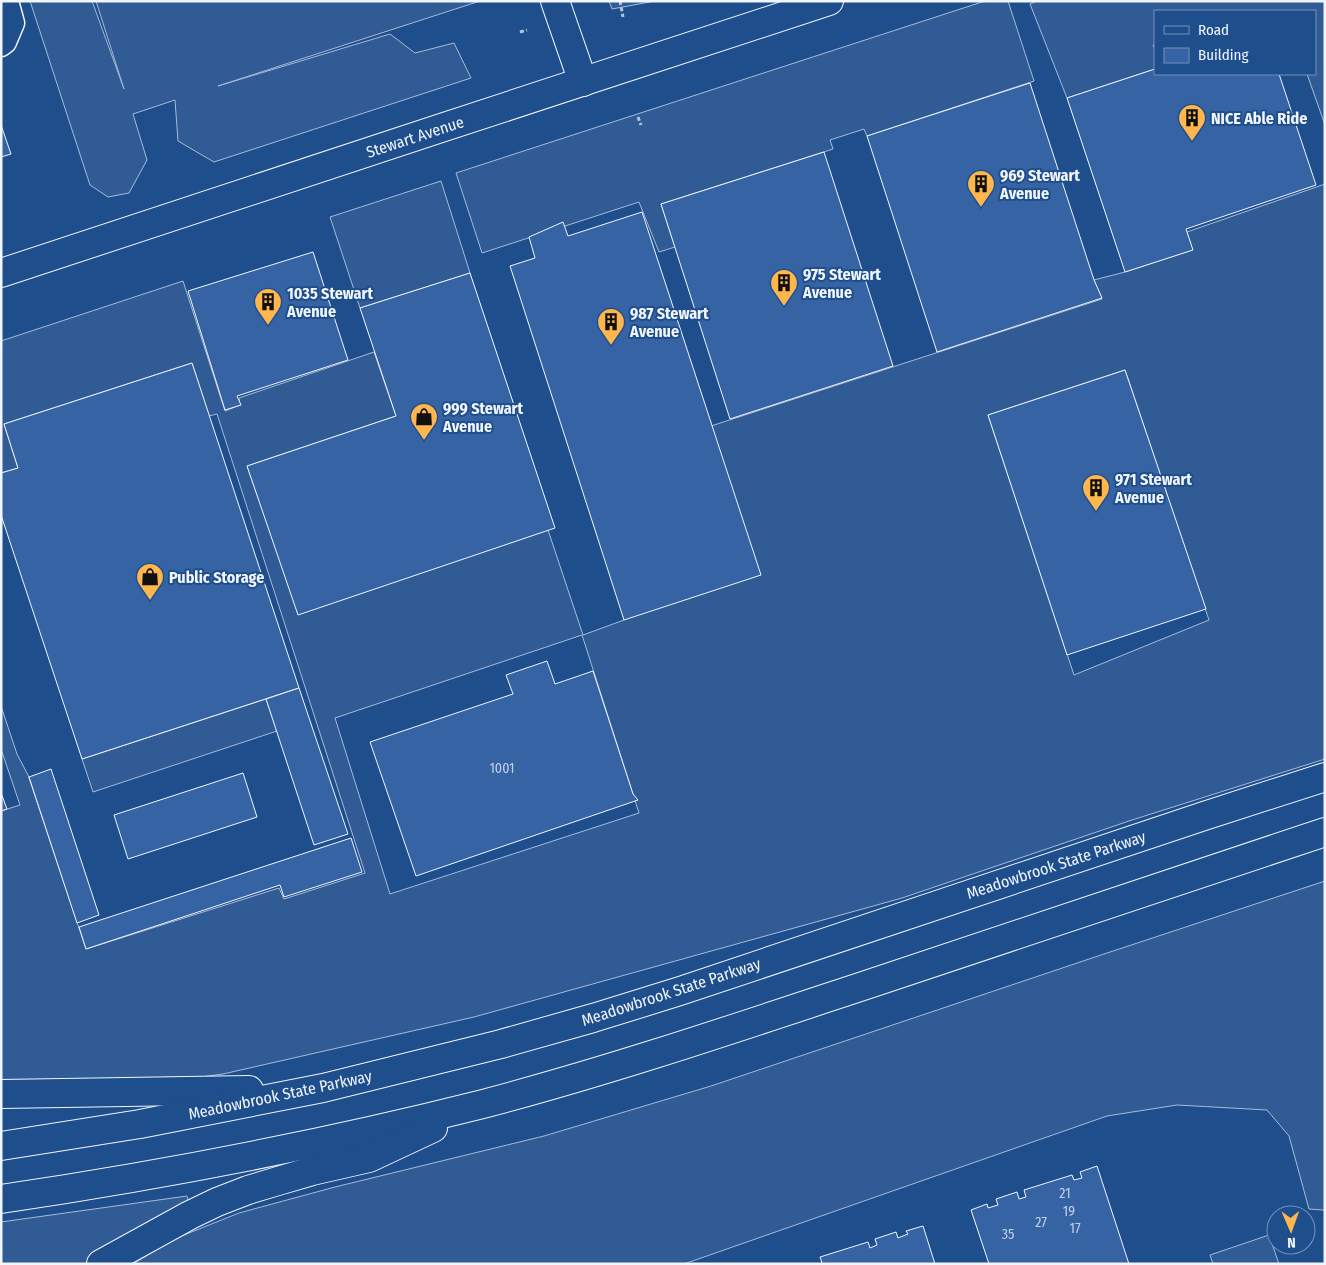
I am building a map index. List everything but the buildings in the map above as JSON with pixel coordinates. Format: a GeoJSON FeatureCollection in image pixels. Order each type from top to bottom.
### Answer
{"type":"FeatureCollection","features":[{"type":"Feature","properties":{"kind":"main road"},"geometry":{"type":"LineString","coordinates":[[555,1],[583,82]]}},
{"type":"Feature","properties":{"kind":"main road","name":"Stewart Avenue"},"geometry":{"type":"LineString","coordinates":[[1,273],[830,1]]}},
{"type":"Feature","properties":{"kind":"main road","name":"Meadowbrook State Parkway"},"geometry":{"type":"LineString","coordinates":[[1,1146],[140,1124],[323,1088],[492,1046],[593,1018],[1325,776]]}},
{"type":"Feature","properties":{"kind":"main road"},"geometry":{"type":"LineString","coordinates":[[1,1198],[104,1184],[238,1159],[350,1136],[486,1103],[664,1051],[1325,832]]}},
{"type":"Feature","properties":{"kind":"main road"},"geometry":{"type":"LineString","coordinates":[[1,1094],[323,1088]]}},
{"type":"Feature","properties":{"kind":"main road"},"geometry":{"type":"LineString","coordinates":[[101,1264],[217,1202],[248,1190],[312,1171],[369,1158],[486,1103]]}},
{"type":"Feature","properties":{"kind":"street"},"geometry":{"type":"LineString","coordinates":[[1,45],[5,42],[13,23],[7,1]]}},
{"type":"Feature","properties":{"kind":"path"},"geometry":{"type":"LineString","coordinates":[[620,2],[623,17]]}},
{"type":"Feature","properties":{"kind":"path"},"geometry":{"type":"LineString","coordinates":[[520,32],[527,30]]}},
{"type":"Feature","properties":{"kind":"path"},"geometry":{"type":"LineString","coordinates":[[638,117],[641,125]]}},
{"type":"Feature","properties":{"kind":"shaded area"},"geometry":{"type":"Polygon","coordinates":[[[30,1],[92,1],[124,89],[96,1],[480,1],[218,86],[390,34],[415,53],[454,43],[471,78],[214,162],[178,141],[175,100],[133,114],[147,160],[129,193],[108,197],[90,185],[30,1]]]}},
{"type":"Feature","properties":{"kind":"shaded area"},"geometry":{"type":"Polygon","coordinates":[[[609,1],[655,1],[612,9],[609,1]]]}},
{"type":"Feature","properties":{"kind":"shaded area"},"geometry":{"type":"Polygon","coordinates":[[[985,1],[1008,1],[1034,81],[867,136],[864,129],[830,140],[833,149],[661,204],[675,247],[659,252],[639,202],[482,253],[456,173],[985,1]]]}},
{"type":"Feature","properties":{"kind":"shaded area"},"geometry":{"type":"Polygon","coordinates":[[[1037,1],[1325,1],[1325,125],[1307,75],[1316,75],[1316,10],[1154,10],[1154,69],[1067,98],[1030,4],[1037,1]]]}},
{"type":"Feature","properties":{"kind":"shaded area"},"geometry":{"type":"Polygon","coordinates":[[[441,181],[470,273],[360,308],[330,217],[441,181]]]}},
{"type":"Feature","properties":{"kind":"shaded area"},"geometry":{"type":"Polygon","coordinates":[[[1325,184],[1325,759],[1132,820],[902,898],[474,1017],[223,1074],[133,1086],[1,1084],[1,811],[20,805],[1,749],[1,706],[17,754],[28,775],[86,949],[279,888],[284,899],[365,873],[217,414],[209,416],[192,363],[4,424],[18,468],[1,473],[1,341],[183,281],[225,411],[240,405],[239,398],[374,352],[396,416],[247,466],[299,613],[548,530],[583,635],[624,620],[711,426],[1102,299],[1094,280],[1192,250],[1187,232],[1325,184]],[[1125,370],[988,415],[1074,675],[1209,620],[1125,370]],[[582,635],[335,718],[390,894],[639,813],[582,635]]]}},
{"type":"Feature","properties":{"kind":"shaded area"},"geometry":{"type":"Polygon","coordinates":[[[266,699],[277,731],[93,792],[82,759],[266,699]]]}},
{"type":"Feature","properties":{"kind":"shaded area"},"geometry":{"type":"Polygon","coordinates":[[[1325,881],[1325,1212],[1316,1210],[1316,1205],[1308,1205],[1289,1136],[1267,1110],[1177,1105],[1107,1116],[684,1264],[133,1264],[174,1239],[239,1213],[335,1187],[544,1136],[711,1086],[1325,881]]]}},
{"type":"Feature","properties":{"kind":"shaded area"},"geometry":{"type":"Polygon","coordinates":[[[187,1196],[190,1207],[122,1240],[85,1264],[1,1264],[1,1222],[187,1196]]]}},
{"type":"Feature","properties":{"kind":"shaded area"},"geometry":{"type":"Polygon","coordinates":[[[1266,1236],[1266,1255],[1276,1255],[1279,1264],[1213,1264],[1210,1255],[1266,1236]]]}},
{"type":"Feature","properties":{"kind":"place","name":"NICE Able Ride"},"geometry":{"type":"Point","coordinates":[1192,142]}},
{"type":"Feature","properties":{"kind":"place","name":"969 Stewart Avenue"},"geometry":{"type":"Point","coordinates":[981,208]}},
{"type":"Feature","properties":{"kind":"place","name":"975 Stewart Avenue"},"geometry":{"type":"Point","coordinates":[784,307]}},
{"type":"Feature","properties":{"kind":"place","name":"1035 Stewart Avenue"},"geometry":{"type":"Point","coordinates":[268,326]}},
{"type":"Feature","properties":{"kind":"place","name":"987 Stewart Avenue"},"geometry":{"type":"Point","coordinates":[611,346]}},
{"type":"Feature","properties":{"kind":"place","name":"999 Stewart Avenue"},"geometry":{"type":"Point","coordinates":[424,441]}},
{"type":"Feature","properties":{"kind":"place","name":"971 Stewart Avenue"},"geometry":{"type":"Point","coordinates":[1096,512]}},
{"type":"Feature","properties":{"kind":"place","name":"Public Storage"},"geometry":{"type":"Point","coordinates":[150,601]}}]}
